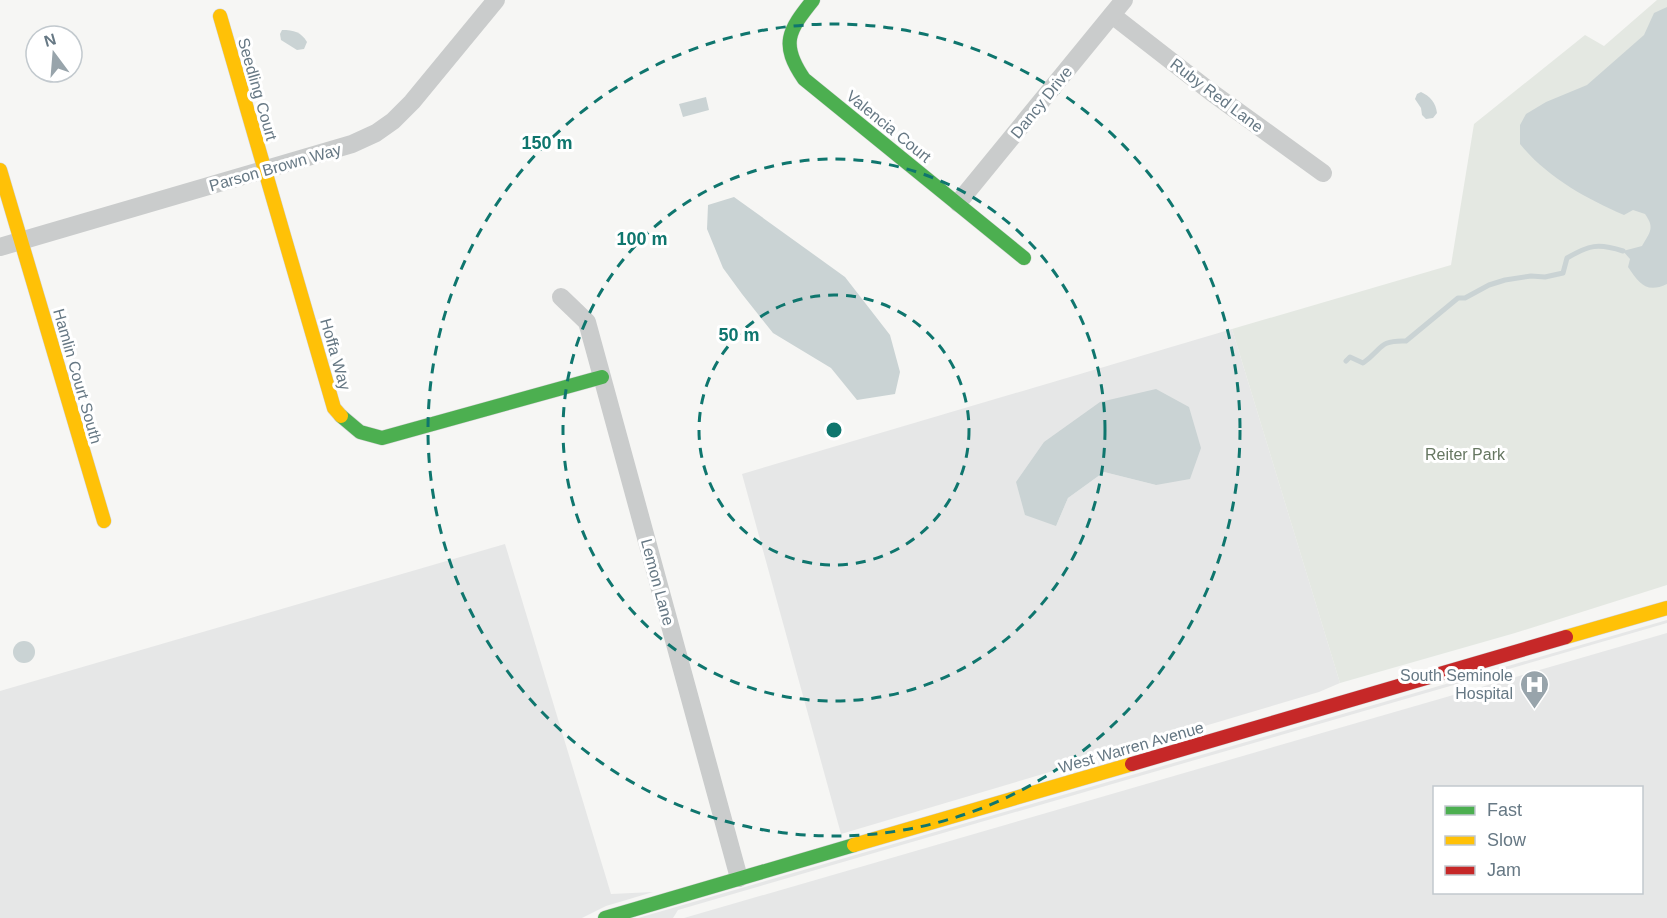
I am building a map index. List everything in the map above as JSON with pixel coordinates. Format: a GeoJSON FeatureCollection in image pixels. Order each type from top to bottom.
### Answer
{"type":"FeatureCollection","features":[{"type":"Feature","properties":{"kind":"street","name":"Parson Brown Way"},"geometry":{"type":"LineString","coordinates":[[0,247],[352,144],[376,133],[393,121],[412,102],[496,0]]}},
{"type":"Feature","properties":{"kind":"street","name":"Valencia Court"},"geometry":{"type":"LineString","coordinates":[[813,0],[793,26],[787,46],[793,65],[804,79],[1024,258]]}},
{"type":"Feature","properties":{"kind":"street","name":"Dancy Drive"},"geometry":{"type":"LineString","coordinates":[[958,203],[1124,0]]}},
{"type":"Feature","properties":{"kind":"street","name":"Ruby Red Lane"},"geometry":{"type":"LineString","coordinates":[[1112,15],[1211,92],[1323,173]]}},
{"type":"Feature","properties":{"kind":"street","name":"Seedling Court"},"geometry":{"type":"LineString","coordinates":[[220,16],[265,170]]}},
{"type":"Feature","properties":{"kind":"street","name":"Hamlin Court South"},"geometry":{"type":"LineString","coordinates":[[0,170],[104,521]]}},
{"type":"Feature","properties":{"kind":"street","name":"Hoffa Way"},"geometry":{"type":"LineString","coordinates":[[265,170],[334,408],[349,425],[365,436],[382,438],[602,377]]}},
{"type":"Feature","properties":{"kind":"street","name":"Lemon Lane"},"geometry":{"type":"LineString","coordinates":[[561,297],[587,322],[739,878]]}},
{"type":"Feature","properties":{"kind":"street","name":"West Warren Avenue"},"geometry":{"type":"LineString","coordinates":[[605,918],[1667,608]]}},
{"type":"Feature","properties":{"kind":"shaded area"},"geometry":{"type":"Polygon","coordinates":[[[1667,7],[1667,284],[1654,288],[1644,285],[1636,278],[1628,267],[1630,259],[1623,251],[1642,246],[1651,227],[1645,214],[1633,210],[1624,215],[1568,186],[1542,167],[1520,144],[1520,125],[1526,114],[1546,102],[1587,85],[1644,35],[1654,13],[1667,7]]]}},
{"type":"Feature","properties":{"kind":"shaded area"},"geometry":{"type":"Polygon","coordinates":[[[282,30],[300,34],[307,42],[304,49],[297,50],[281,40],[282,30]]]}},
{"type":"Feature","properties":{"kind":"shaded area"},"geometry":{"type":"Polygon","coordinates":[[[1421,92],[1434,103],[1437,113],[1433,118],[1426,119],[1422,115],[1421,108],[1415,99],[1421,92]]]}},
{"type":"Feature","properties":{"kind":"shaded area"},"geometry":{"type":"Polygon","coordinates":[[[706,97],[709,110],[683,117],[679,104],[706,97]]]}},
{"type":"Feature","properties":{"kind":"shaded area"},"geometry":{"type":"Polygon","coordinates":[[[734,197],[845,277],[890,335],[900,372],[895,394],[857,400],[831,368],[773,333],[723,268],[707,229],[708,205],[734,197]]]}},
{"type":"Feature","properties":{"kind":"shaded area"},"geometry":{"type":"Polygon","coordinates":[[[1232,329],[1340,683],[1319,692],[841,834],[742,474],[1232,329]],[[1100,402],[1056,526],[1068,498],[1104,472],[1156,485],[1100,402]]]}},
{"type":"Feature","properties":{"kind":"shaded area"},"geometry":{"type":"Polygon","coordinates":[[[1156,389],[1189,407],[1201,448],[1190,479],[1156,485],[1104,472],[1068,498],[1056,526],[1025,515],[1016,482],[1044,442],[1100,402],[1156,389]]]}},
{"type":"Feature","properties":{"kind":"shaded area"},"geometry":{"type":"Polygon","coordinates":[[[505,544],[611,894],[653,892],[606,906],[582,918],[0,918],[0,691],[505,544]]]}},
{"type":"Feature","properties":{"kind":"shaded area"},"geometry":{"type":"Polygon","coordinates":[[[1667,620],[1667,623],[678,910],[673,918],[638,918],[1667,620]]]}},
{"type":"Feature","properties":{"kind":"shaded area","name":"South Seminole Hospital"},"geometry":{"type":"Polygon","coordinates":[[[1667,633],[1667,918],[684,918],[1667,633]]]}},
{"type":"Feature","properties":{"kind":"shaded area"},"geometry":{"type":"Polygon","coordinates":[[[24,641],[32,644],[35,652],[32,660],[24,663],[16,660],[13,652],[16,644],[24,641]]]}},
{"type":"Feature","properties":{"kind":"green space","name":"Reiter Park"},"geometry":{"type":"Polygon","coordinates":[[[1657,0],[1667,0],[1667,585],[1515,633],[1340,683],[1232,329],[1451,265],[1474,124],[1585,35],[1604,46],[1657,0]]]}},
{"type":"Feature","properties":{"kind":"waterway"},"geometry":{"type":"LineString","coordinates":[[1346,361],[1350,357],[1363,363],[1381,346],[1390,342],[1406,341],[1458,298],[1465,298],[1489,285],[1505,280],[1531,276],[1545,277],[1563,273],[1567,258],[1588,248],[1600,246],[1623,251]]}},
{"type":"Feature","properties":{"kind":"traffic: fast"},"geometry":{"type":"LineString","coordinates":[[813,0],[798,20],[790,38],[792,56],[804,79],[1024,258]]}},
{"type":"Feature","properties":{"kind":"traffic: fast"},"geometry":{"type":"LineString","coordinates":[[341,416],[360,432],[382,438],[602,377]]}},
{"type":"Feature","properties":{"kind":"traffic: fast"},"geometry":{"type":"LineString","coordinates":[[605,918],[854,845]]}},
{"type":"Feature","properties":{"kind":"traffic: slow"},"geometry":{"type":"LineString","coordinates":[[220,16],[334,408],[341,416]]}},
{"type":"Feature","properties":{"kind":"traffic: slow"},"geometry":{"type":"LineString","coordinates":[[0,170],[104,521]]}},
{"type":"Feature","properties":{"kind":"traffic: slow"},"geometry":{"type":"LineString","coordinates":[[1566,637],[1667,608]]}},
{"type":"Feature","properties":{"kind":"traffic: slow"},"geometry":{"type":"LineString","coordinates":[[854,845],[1132,764]]}},
{"type":"Feature","properties":{"kind":"traffic: jam"},"geometry":{"type":"LineString","coordinates":[[1132,764],[1566,637]]}},
{"type":"Feature","properties":{"kind":"place","name":"South Seminole Hospital"},"geometry":{"type":"Point","coordinates":[1534,710]}}]}
